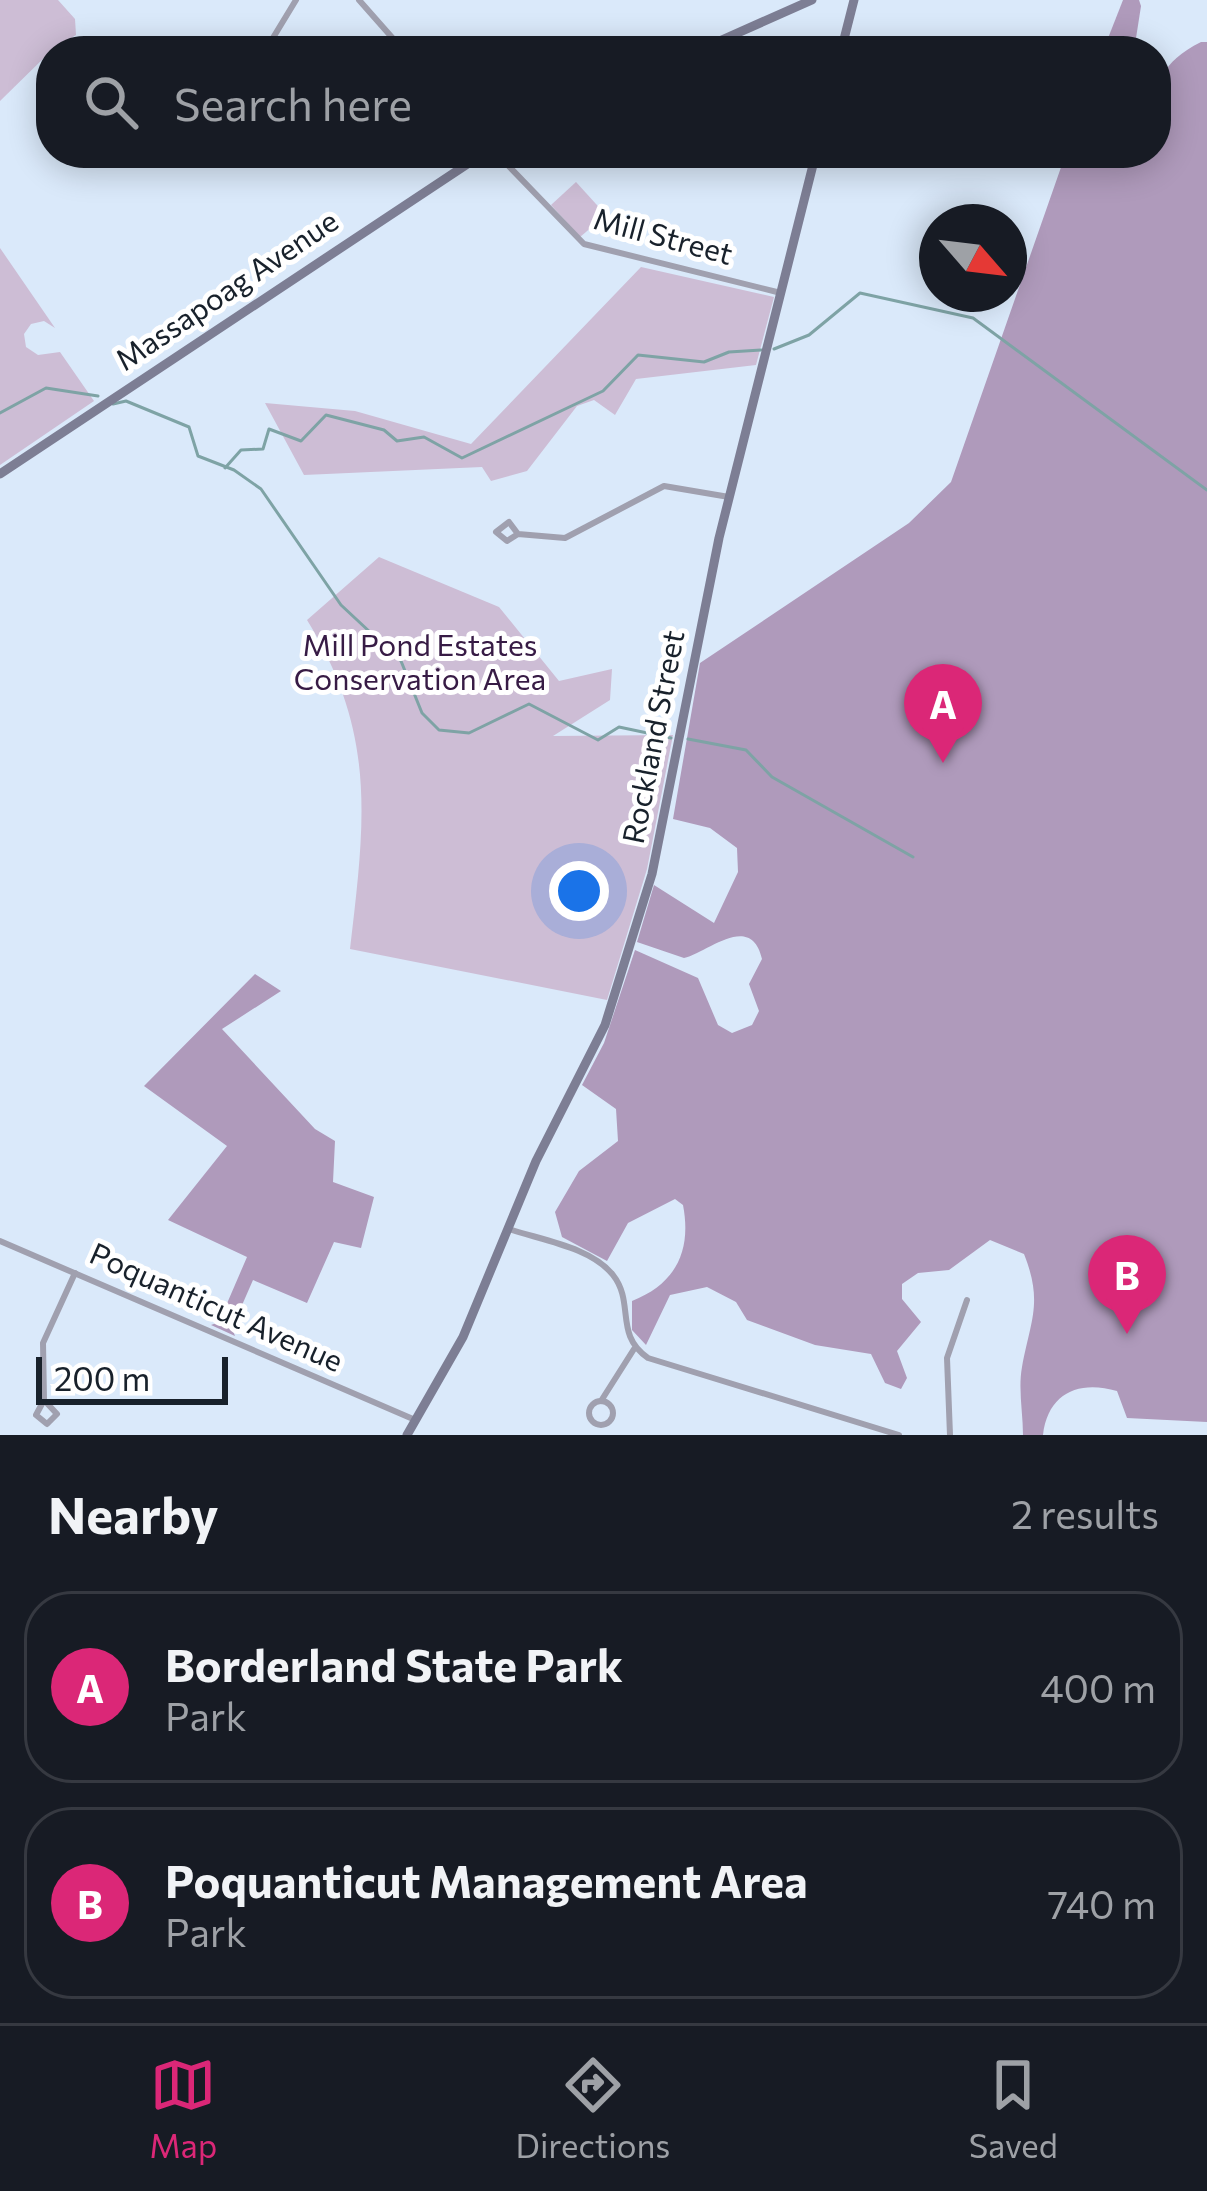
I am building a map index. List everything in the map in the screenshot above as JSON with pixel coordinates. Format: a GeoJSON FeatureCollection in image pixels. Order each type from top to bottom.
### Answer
{"type":"FeatureCollection","features":[{"type":"Feature","properties":{"kind":"street"},"geometry":{"type":"LineString","coordinates":[[274,36],[296,0]]}},
{"type":"Feature","properties":{"kind":"street"},"geometry":{"type":"LineString","coordinates":[[359,0],[391,36]]}},
{"type":"Feature","properties":{"kind":"street"},"geometry":{"type":"LineString","coordinates":[[731,36],[812,0]]}},
{"type":"Feature","properties":{"kind":"street"},"geometry":{"type":"LineString","coordinates":[[846,36],[854,0]]}},
{"type":"Feature","properties":{"kind":"street","name":"Massapoag Avenue"},"geometry":{"type":"LineString","coordinates":[[0,474],[461,168]]}},
{"type":"Feature","properties":{"kind":"street","name":"Mill Street"},"geometry":{"type":"LineString","coordinates":[[511,168],[584,244],[781,293]]}},
{"type":"Feature","properties":{"kind":"street","name":"Rockland Street"},"geometry":{"type":"LineString","coordinates":[[407,1435],[412,1419],[464,1336],[536,1161],[605,1025],[650,880],[729,497],[812,168]]}},
{"type":"Feature","properties":{"kind":"street"},"geometry":{"type":"LineString","coordinates":[[518,533],[551,540],[577,534],[664,486],[729,497]]}},
{"type":"Feature","properties":{"kind":"street"},"geometry":{"type":"LineString","coordinates":[[509,1229],[604,1265],[620,1286],[625,1333],[634,1349],[648,1358],[898,1435]]}},
{"type":"Feature","properties":{"kind":"street","name":"Poquanticut Avenue"},"geometry":{"type":"LineString","coordinates":[[0,1240],[412,1419]]}},
{"type":"Feature","properties":{"kind":"street"},"geometry":{"type":"LineString","coordinates":[[44,1400],[43,1343],[75,1273]]}},
{"type":"Feature","properties":{"kind":"street"},"geometry":{"type":"LineString","coordinates":[[950,1435],[947,1358],[967,1300]]}},
{"type":"Feature","properties":{"kind":"street"},"geometry":{"type":"LineString","coordinates":[[601,1402],[634,1349]]}},
{"type":"Feature","properties":{"kind":"green space"},"geometry":{"type":"Polygon","coordinates":[[[0,0],[58,0],[75,19],[76,35],[36,36],[36,66],[0,101],[0,0]]]}},
{"type":"Feature","properties":{"kind":"green space"},"geometry":{"type":"Polygon","coordinates":[[[576,182],[606,215],[580,237],[551,205],[576,182]]]}},
{"type":"Feature","properties":{"kind":"green space"},"geometry":{"type":"Polygon","coordinates":[[[0,248],[55,328],[44,321],[31,324],[24,334],[26,347],[38,355],[60,352],[94,401],[0,465],[0,248]]]}},
{"type":"Feature","properties":{"kind":"green space"},"geometry":{"type":"Polygon","coordinates":[[[641,267],[774,297],[756,365],[636,379],[615,415],[594,400],[577,406],[527,471],[491,481],[482,467],[304,475],[265,403],[355,411],[471,444],[641,267]]]}},
{"type":"Feature","properties":{"kind":"green space","name":"Mill Pond Estates Conservation Area"},"geometry":{"type":"Polygon","coordinates":[[[379,557],[499,607],[559,681],[612,669],[610,700],[553,736],[673,735],[647,869],[607,1000],[350,949],[361,819],[355,740],[330,662],[307,620],[379,557]]]}},
{"type":"Feature","properties":{"kind":"shaded area"},"geometry":{"type":"Polygon","coordinates":[[[1123,0],[1139,0],[1136,36],[1109,36],[1123,0]]]}},
{"type":"Feature","properties":{"kind":"shaded area"},"geometry":{"type":"Polygon","coordinates":[[[1207,42],[1207,1422],[1127,1418],[1117,1391],[1091,1387],[1059,1399],[1051,1408],[1043,1435],[1023,1435],[1021,1375],[1034,1310],[1033,1285],[1024,1254],[990,1240],[949,1270],[918,1273],[902,1284],[902,1299],[921,1322],[897,1351],[907,1378],[901,1389],[885,1383],[871,1354],[815,1345],[747,1320],[736,1302],[707,1287],[670,1295],[646,1345],[632,1330],[632,1301],[659,1285],[677,1264],[685,1237],[683,1205],[675,1199],[628,1223],[607,1261],[562,1237],[555,1212],[579,1171],[618,1141],[616,1109],[582,1085],[604,1043],[635,950],[698,978],[718,1025],[732,1033],[752,1025],[759,1011],[749,984],[762,959],[748,938],[728,939],[684,958],[637,942],[654,885],[714,923],[738,872],[737,848],[710,828],[673,819],[700,663],[909,523],[951,482],[1010,312],[1027,312],[1027,265],[1061,168],[1171,168],[1171,63],[1207,42]]]}},
{"type":"Feature","properties":{"kind":"shaded area"},"geometry":{"type":"Polygon","coordinates":[[[255,974],[281,991],[222,1029],[315,1129],[335,1141],[333,1182],[374,1197],[361,1248],[334,1242],[307,1303],[253,1280],[232,1328],[235,1336],[211,1325],[219,1322],[247,1257],[168,1220],[227,1146],[144,1086],[255,974]]]}},
{"type":"Feature","properties":{"kind":"waterway"},"geometry":{"type":"LineString","coordinates":[[774,349],[809,335],[860,293],[973,318],[1207,490]]}},
{"type":"Feature","properties":{"kind":"waterway"},"geometry":{"type":"LineString","coordinates":[[225,468],[241,450],[263,449],[269,429],[301,441],[326,415],[384,430],[397,441],[424,437],[462,458],[603,391],[638,355],[704,362],[729,352],[761,350]]}},
{"type":"Feature","properties":{"kind":"waterway"},"geometry":{"type":"LineString","coordinates":[[0,413],[46,388],[98,396]]}},
{"type":"Feature","properties":{"kind":"waterway"},"geometry":{"type":"LineString","coordinates":[[113,404],[126,401],[189,427],[198,456],[234,470],[261,489],[341,605],[401,661],[422,713],[439,730],[469,733],[529,704],[598,740],[619,727],[671,738]]}},
{"type":"Feature","properties":{"kind":"waterway"},"geometry":{"type":"LineString","coordinates":[[688,739],[746,750],[772,777],[913,857]]}},
{"type":"Feature","properties":{"kind":"place","name":"Borderland State Park"},"geometry":{"type":"Point","coordinates":[943,763]}},
{"type":"Feature","properties":{"kind":"place","name":"Poquanticut Management Area"},"geometry":{"type":"Point","coordinates":[1127,1334]}}]}
